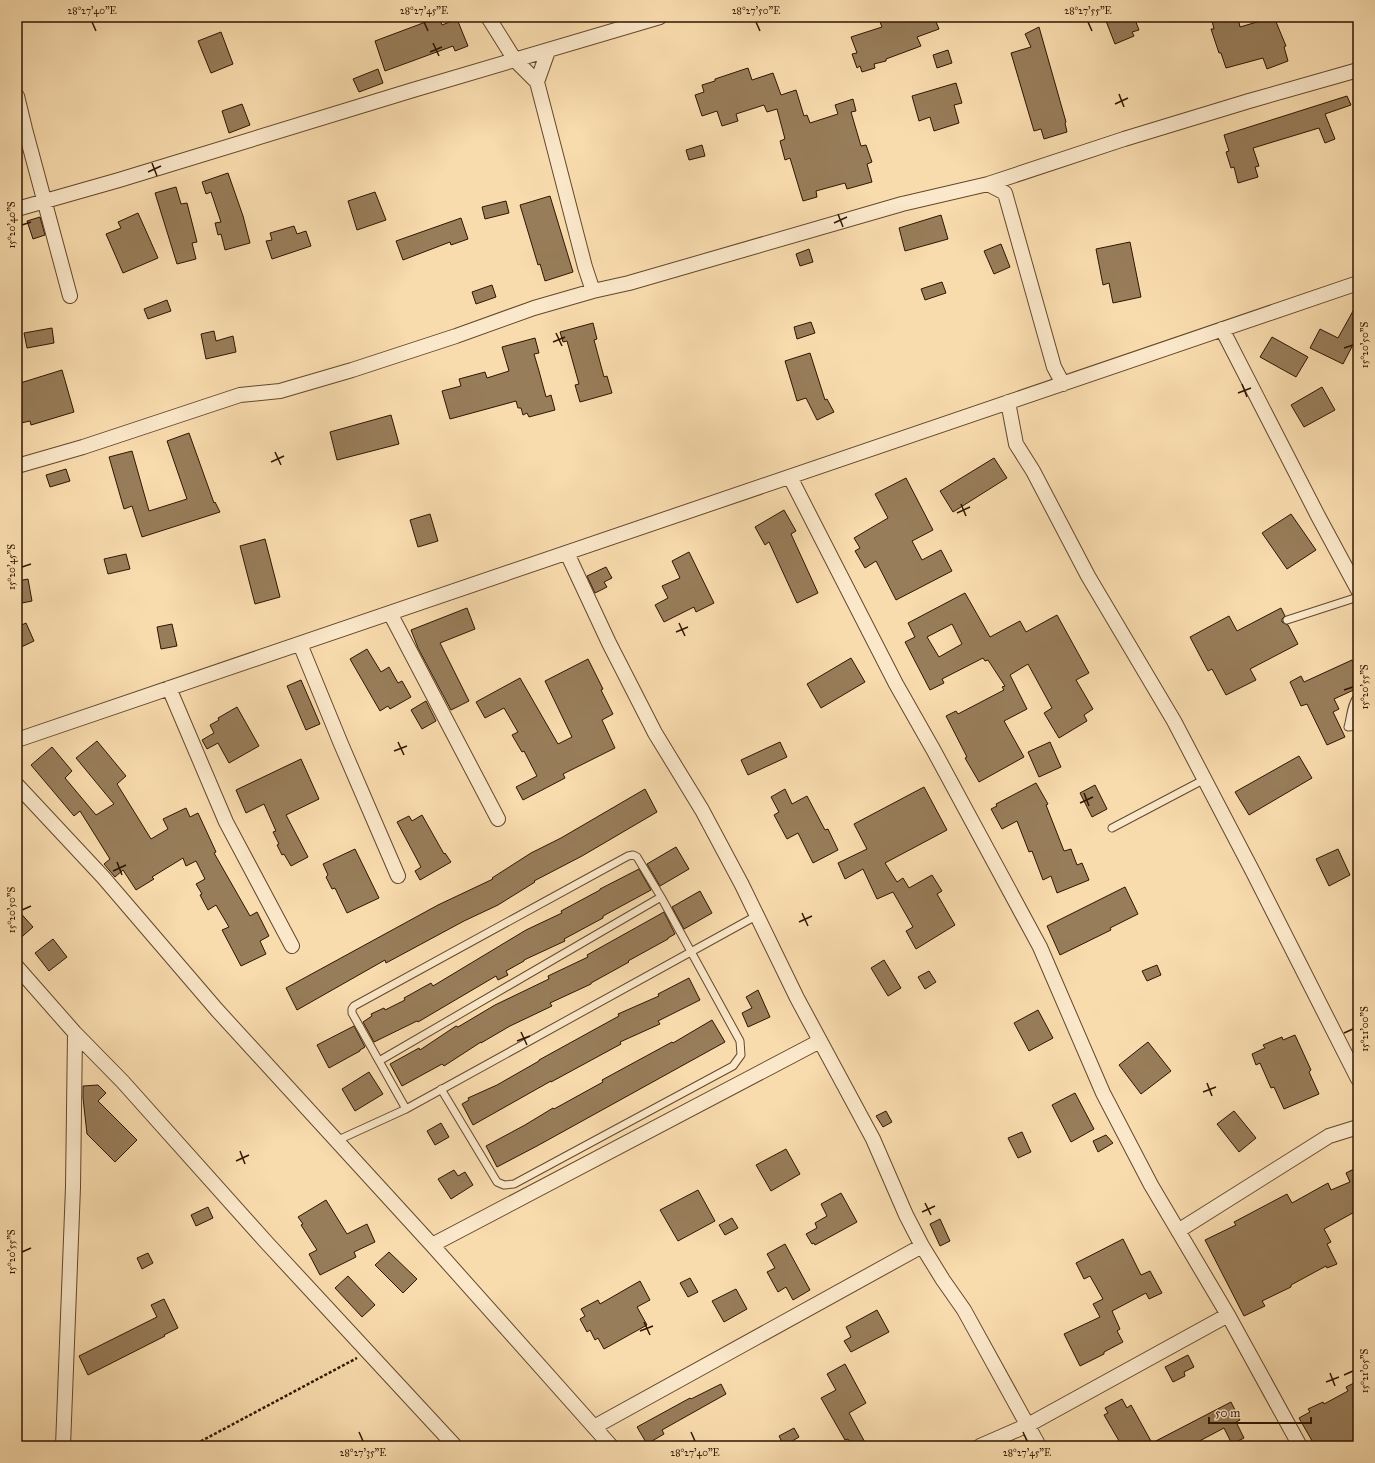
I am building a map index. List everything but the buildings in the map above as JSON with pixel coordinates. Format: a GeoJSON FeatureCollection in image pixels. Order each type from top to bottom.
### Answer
{"type":"FeatureCollection","features":[{"type":"Feature","properties":{"kind":"street"},"geometry":{"type":"LineString","coordinates":[[488,17],[516,60],[537,82],[585,267],[593,291]]}},
{"type":"Feature","properties":{"kind":"street"},"geometry":{"type":"LineString","coordinates":[[17,209],[119,180],[413,90],[660,17]]}},
{"type":"Feature","properties":{"kind":"street"},"geometry":{"type":"LineString","coordinates":[[537,82],[548,51]]}},
{"type":"Feature","properties":{"kind":"street"},"geometry":{"type":"LineString","coordinates":[[17,466],[83,447],[240,395],[280,391],[352,370],[456,336],[534,308],[593,291],[636,281],[902,204],[988,184],[1249,101],[1358,70]]}},
{"type":"Feature","properties":{"kind":"street"},"geometry":{"type":"LineString","coordinates":[[17,96],[70,296]]}},
{"type":"Feature","properties":{"kind":"street"},"geometry":{"type":"LineString","coordinates":[[1005,193],[1020,174]]}},
{"type":"Feature","properties":{"kind":"street"},"geometry":{"type":"LineString","coordinates":[[988,184],[1005,193],[1054,367],[1063,384]]}},
{"type":"Feature","properties":{"kind":"street"},"geometry":{"type":"LineString","coordinates":[[17,740],[1358,283]]}},
{"type":"Feature","properties":{"kind":"street"},"geometry":{"type":"LineString","coordinates":[[1222,329],[1304,489],[1358,590]]}},
{"type":"Feature","properties":{"kind":"street"},"geometry":{"type":"LineString","coordinates":[[1008,402],[1016,444],[1033,471],[1088,576],[1174,721],[1358,1078]]}},
{"type":"Feature","properties":{"kind":"street"},"geometry":{"type":"LineString","coordinates":[[790,477],[896,684],[1040,947],[1103,1093],[1151,1185],[1228,1315],[1300,1446]]}},
{"type":"Feature","properties":{"kind":"street"},"geometry":{"type":"LineString","coordinates":[[567,553],[609,643],[655,733],[702,810],[742,885],[797,998],[873,1138],[906,1215],[922,1246],[964,1310],[1039,1446]]}},
{"type":"Feature","properties":{"kind":"street"},"geometry":{"type":"LineString","coordinates":[[390,613],[498,819]]}},
{"type":"Feature","properties":{"kind":"street"},"geometry":{"type":"LineString","coordinates":[[300,644],[398,876]]}},
{"type":"Feature","properties":{"kind":"street"},"geometry":{"type":"LineString","coordinates":[[169,688],[226,822],[292,946]]}},
{"type":"Feature","properties":{"kind":"street"},"geometry":{"type":"LineString","coordinates":[[17,785],[103,877],[217,1010],[432,1245],[611,1446]]}},
{"type":"Feature","properties":{"kind":"street"},"geometry":{"type":"LineString","coordinates":[[17,967],[75,1033],[123,1082],[273,1249],[455,1446]]}},
{"type":"Feature","properties":{"kind":"street"},"geometry":{"type":"LineString","coordinates":[[66,1445],[75,1033]]}},
{"type":"Feature","properties":{"kind":"street"},"geometry":{"type":"LineString","coordinates":[[432,1245],[820,1041]]}},
{"type":"Feature","properties":{"kind":"street"},"geometry":{"type":"LineString","coordinates":[[1178,1231],[1329,1136],[1358,1128]]}},
{"type":"Feature","properties":{"kind":"street"},"geometry":{"type":"LineString","coordinates":[[594,1427],[922,1246]]}},
{"type":"Feature","properties":{"kind":"street"},"geometry":{"type":"LineString","coordinates":[[980,1446],[1028,1425],[1228,1315]]}},
{"type":"Feature","properties":{"kind":"lane"},"geometry":{"type":"LineString","coordinates":[[1287,620],[1358,597]]}},
{"type":"Feature","properties":{"kind":"lane"},"geometry":{"type":"LineString","coordinates":[[1358,696],[1354,701],[1348,727],[1358,726]]}},
{"type":"Feature","properties":{"kind":"lane"},"geometry":{"type":"LineString","coordinates":[[1112,828],[1205,779]]}},
{"type":"Feature","properties":{"kind":"lane"},"geometry":{"type":"LineString","coordinates":[[406,1109],[352,1013],[354,1006],[628,856],[633,855],[637,857],[661,897],[740,1041],[741,1054],[733,1066],[514,1184],[504,1185],[496,1182],[442,1089]]}},
{"type":"Feature","properties":{"kind":"lane"},"geometry":{"type":"LineString","coordinates":[[378,1061],[661,897]]}},
{"type":"Feature","properties":{"kind":"lane"},"geometry":{"type":"LineString","coordinates":[[336,1141],[406,1109],[756,916]]}},
{"type":"Feature","properties":{"kind":"path"},"geometry":{"type":"LineString","coordinates":[[192,1446],[368,1352]]}}]}
